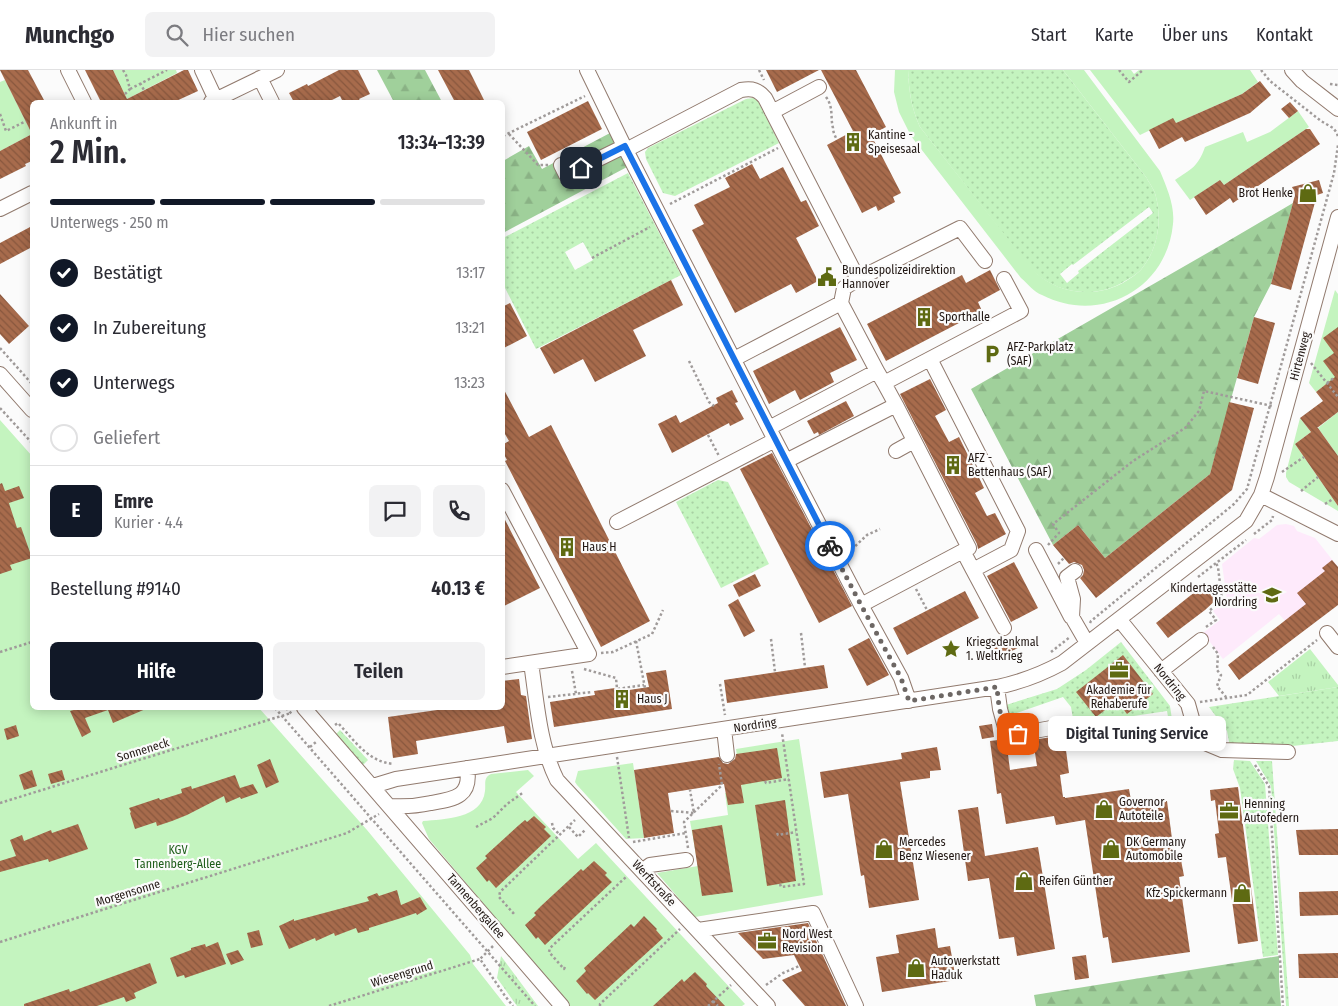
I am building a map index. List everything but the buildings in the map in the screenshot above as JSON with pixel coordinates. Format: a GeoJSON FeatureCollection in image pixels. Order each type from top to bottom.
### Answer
{"type":"FeatureCollection","features":[{"type":"Feature","properties":{"kind":"street"},"geometry":{"type":"LineString","coordinates":[[68,70],[78,100]]}},
{"type":"Feature","properties":{"kind":"street"},"geometry":{"type":"LineString","coordinates":[[202,70],[214,100]]}},
{"type":"Feature","properties":{"kind":"street"},"geometry":{"type":"LineString","coordinates":[[216,100],[277,70]]}},
{"type":"Feature","properties":{"kind":"street"},"geometry":{"type":"LineString","coordinates":[[587,70],[835,556],[901,678],[909,701]]}},
{"type":"Feature","properties":{"kind":"street"},"geometry":{"type":"LineString","coordinates":[[1292,70],[1302,81],[1338,110]]}},
{"type":"Feature","properties":{"kind":"street"},"geometry":{"type":"LineString","coordinates":[[260,78],[271,100]]}},
{"type":"Feature","properties":{"kind":"street"},"geometry":{"type":"LineString","coordinates":[[772,112],[819,87]]}},
{"type":"Feature","properties":{"kind":"street"},"geometry":{"type":"LineString","coordinates":[[561,165],[566,175],[626,148],[742,90],[750,88],[759,91],[765,98],[858,279]]}},
{"type":"Feature","properties":{"kind":"street"},"geometry":{"type":"LineString","coordinates":[[0,209],[30,194]]}},
{"type":"Feature","properties":{"kind":"street","name":"Hirtenweg"},"geometry":{"type":"LineString","coordinates":[[1261,495],[1338,217]]}},
{"type":"Feature","properties":{"kind":"street"},"geometry":{"type":"LineString","coordinates":[[861,605],[878,592],[911,579],[969,548],[950,521],[914,441],[841,303],[844,288],[858,279],[960,228],[985,262]]}},
{"type":"Feature","properties":{"kind":"street"},"geometry":{"type":"LineString","coordinates":[[617,522],[724,466],[772,434],[880,377],[930,359],[1021,311],[1004,279]]}},
{"type":"Feature","properties":{"kind":"street"},"geometry":{"type":"LineString","coordinates":[[734,359],[841,303]]}},
{"type":"Feature","properties":{"kind":"street"},"geometry":{"type":"LineString","coordinates":[[930,359],[1018,531],[1011,550],[972,570]]}},
{"type":"Feature","properties":{"kind":"street"},"geometry":{"type":"LineString","coordinates":[[0,374],[30,408]]}},
{"type":"Feature","properties":{"kind":"street"},"geometry":{"type":"LineString","coordinates":[[786,461],[896,406]]}},
{"type":"Feature","properties":{"kind":"street"},"geometry":{"type":"LineString","coordinates":[[896,451],[914,441]]}},
{"type":"Feature","properties":{"kind":"street"},"geometry":{"type":"LineString","coordinates":[[1261,495],[1338,534]]}},
{"type":"Feature","properties":{"kind":"street","name":"Nordring"},"geometry":{"type":"LineString","coordinates":[[373,786],[396,779],[616,746],[724,722],[780,721],[1018,683],[1062,664],[1246,521],[1261,495]]}},
{"type":"Feature","properties":{"kind":"street"},"geometry":{"type":"LineString","coordinates":[[505,496],[589,654],[571,661],[531,663],[505,667]]}},
{"type":"Feature","properties":{"kind":"street"},"geometry":{"type":"LineString","coordinates":[[963,551],[1004,628]]}},
{"type":"Feature","properties":{"kind":"street"},"geometry":{"type":"LineString","coordinates":[[1037,553],[1087,644]]}},
{"type":"Feature","properties":{"kind":"street"},"geometry":{"type":"LineString","coordinates":[[1072,617],[1073,598],[1067,577],[1075,571]]}},
{"type":"Feature","properties":{"kind":"street","name":"Nordring"},"geometry":{"type":"LineString","coordinates":[[1119,619],[1188,704],[1198,740],[1222,750],[1288,752]]}},
{"type":"Feature","properties":{"kind":"street"},"geometry":{"type":"LineString","coordinates":[[1327,632],[1338,647]]}},
{"type":"Feature","properties":{"kind":"street"},"geometry":{"type":"LineString","coordinates":[[1161,671],[1205,639]]}},
{"type":"Feature","properties":{"kind":"street","name":"Werftstraße"},"geometry":{"type":"LineString","coordinates":[[531,663],[543,740],[557,780],[698,930],[765,1005]]}},
{"type":"Feature","properties":{"kind":"street"},"geometry":{"type":"LineString","coordinates":[[997,687],[1005,727],[1010,732],[1018,734],[1062,726]]}},
{"type":"Feature","properties":{"kind":"street"},"geometry":{"type":"LineString","coordinates":[[306,710],[373,786]]}},
{"type":"Feature","properties":{"kind":"street"},"geometry":{"type":"LineString","coordinates":[[723,757],[724,722]]}},
{"type":"Feature","properties":{"kind":"street"},"geometry":{"type":"LineString","coordinates":[[391,806],[405,808],[451,800],[459,796],[465,788],[468,776],[467,768]]}},
{"type":"Feature","properties":{"kind":"street","name":"Tannenbergallee"},"geometry":{"type":"LineString","coordinates":[[373,786],[562,1006]]}},
{"type":"Feature","properties":{"kind":"street"},"geometry":{"type":"LineString","coordinates":[[640,869],[650,865],[686,860]]}},
{"type":"Feature","properties":{"kind":"street"},"geometry":{"type":"LineString","coordinates":[[698,930],[812,912],[856,1006]]}},
{"type":"Feature","properties":{"kind":"path"},"geometry":{"type":"LineString","coordinates":[[123,70],[130,88]]}},
{"type":"Feature","properties":{"kind":"path"},"geometry":{"type":"LineString","coordinates":[[125,94],[130,88],[167,70]]}},
{"type":"Feature","properties":{"kind":"path"},"geometry":{"type":"LineString","coordinates":[[1119,70],[1129,82],[1143,70]]}},
{"type":"Feature","properties":{"kind":"path"},"geometry":{"type":"LineString","coordinates":[[1261,70],[1270,81],[1321,121],[1333,128],[1338,134]]}},
{"type":"Feature","properties":{"kind":"path"},"geometry":{"type":"LineString","coordinates":[[140,83],[144,90]]}},
{"type":"Feature","properties":{"kind":"path"},"geometry":{"type":"LineString","coordinates":[[819,87],[829,101],[832,112],[832,127],[837,140]]}},
{"type":"Feature","properties":{"kind":"path"},"geometry":{"type":"LineString","coordinates":[[505,135],[597,90]]}},
{"type":"Feature","properties":{"kind":"path"},"geometry":{"type":"LineString","coordinates":[[0,114],[6,131],[26,121]]}},
{"type":"Feature","properties":{"kind":"path"},"geometry":{"type":"LineString","coordinates":[[543,117],[546,123]]}},
{"type":"Feature","properties":{"kind":"path"},"geometry":{"type":"LineString","coordinates":[[509,134],[538,165],[561,165]]}},
{"type":"Feature","properties":{"kind":"path"},"geometry":{"type":"LineString","coordinates":[[592,258],[660,215],[788,143]]}},
{"type":"Feature","properties":{"kind":"path"},"geometry":{"type":"LineString","coordinates":[[1046,656],[1234,504],[1246,489],[1334,173],[1338,145]]}},
{"type":"Feature","properties":{"kind":"path"},"geometry":{"type":"LineString","coordinates":[[0,348],[30,382]]}},
{"type":"Feature","properties":{"kind":"path"},"geometry":{"type":"LineString","coordinates":[[1302,351],[1338,397]]}},
{"type":"Feature","properties":{"kind":"path"},"geometry":{"type":"LineString","coordinates":[[689,361],[709,402],[714,406]]}},
{"type":"Feature","properties":{"kind":"path"},"geometry":{"type":"LineString","coordinates":[[1327,383],[1336,377]]}},
{"type":"Feature","properties":{"kind":"path"},"geometry":{"type":"LineString","coordinates":[[1037,553],[1059,532],[1053,524],[1133,461],[1185,428],[1199,411],[1204,391],[1278,408]]}},
{"type":"Feature","properties":{"kind":"path"},"geometry":{"type":"LineString","coordinates":[[0,408],[30,441]]}},
{"type":"Feature","properties":{"kind":"path"},"geometry":{"type":"LineString","coordinates":[[708,434],[724,466]]}},
{"type":"Feature","properties":{"kind":"path"},"geometry":{"type":"LineString","coordinates":[[1281,473],[1304,457]]}},
{"type":"Feature","properties":{"kind":"path"},"geometry":{"type":"LineString","coordinates":[[1301,491],[1318,477]]}},
{"type":"Feature","properties":{"kind":"path"},"geometry":{"type":"LineString","coordinates":[[1325,504],[1333,499]]}},
{"type":"Feature","properties":{"kind":"path"},"geometry":{"type":"LineString","coordinates":[[835,556],[844,556],[867,535],[880,528]]}},
{"type":"Feature","properties":{"kind":"path"},"geometry":{"type":"LineString","coordinates":[[1216,564],[1222,600],[1209,610],[1216,620],[1205,639],[1218,654],[1217,670],[1221,675],[1217,686],[1226,698]]}},
{"type":"Feature","properties":{"kind":"path"},"geometry":{"type":"LineString","coordinates":[[911,579],[927,610]]}},
{"type":"Feature","properties":{"kind":"path"},"geometry":{"type":"LineString","coordinates":[[589,654],[613,652],[652,634],[663,610]]}},
{"type":"Feature","properties":{"kind":"path"},"geometry":{"type":"LineString","coordinates":[[1087,644],[1091,621]]}},
{"type":"Feature","properties":{"kind":"path"},"geometry":{"type":"LineString","coordinates":[[1196,703],[1247,695],[1327,632]]}},
{"type":"Feature","properties":{"kind":"path"},"geometry":{"type":"LineString","coordinates":[[801,633],[805,668]]}},
{"type":"Feature","properties":{"kind":"path"},"geometry":{"type":"LineString","coordinates":[[771,639],[775,672]]}},
{"type":"Feature","properties":{"kind":"path"},"geometry":{"type":"LineString","coordinates":[[576,694],[571,661],[616,678],[617,688],[645,686],[636,641]]}},
{"type":"Feature","properties":{"kind":"path"},"geometry":{"type":"LineString","coordinates":[[0,652],[30,643]]}},
{"type":"Feature","properties":{"kind":"path"},"geometry":{"type":"LineString","coordinates":[[720,684],[724,722]]}},
{"type":"Feature","properties":{"kind":"path"},"geometry":{"type":"LineString","coordinates":[[536,699],[592,692]]}},
{"type":"Feature","properties":{"kind":"path"},"geometry":{"type":"LineString","coordinates":[[277,710],[535,1006]]}},
{"type":"Feature","properties":{"kind":"path","name":"Sonneneck"},"geometry":{"type":"LineString","coordinates":[[0,804],[291,712]]}},
{"type":"Feature","properties":{"kind":"path"},"geometry":{"type":"LineString","coordinates":[[780,721],[804,884],[780,887],[780,884]]}},
{"type":"Feature","properties":{"kind":"path"},"geometry":{"type":"LineString","coordinates":[[310,747],[338,722],[367,755],[387,764],[395,764]]}},
{"type":"Feature","properties":{"kind":"path"},"geometry":{"type":"LineString","coordinates":[[616,746],[630,842],[686,833]]}},
{"type":"Feature","properties":{"kind":"path"},"geometry":{"type":"LineString","coordinates":[[1246,751],[1269,786],[1282,1006]]}},
{"type":"Feature","properties":{"kind":"path"},"geometry":{"type":"LineString","coordinates":[[686,860],[690,859],[684,822],[722,785],[723,757]]}},
{"type":"Feature","properties":{"kind":"path"},"geometry":{"type":"LineString","coordinates":[[766,781],[766,783],[789,779]]}},
{"type":"Feature","properties":{"kind":"path"},"geometry":{"type":"LineString","coordinates":[[690,790],[694,813]]}},
{"type":"Feature","properties":{"kind":"path"},"geometry":{"type":"LineString","coordinates":[[476,827],[493,818],[507,804],[524,792]]}},
{"type":"Feature","properties":{"kind":"path"},"geometry":{"type":"LineString","coordinates":[[514,912],[499,897],[500,892],[586,810]]}},
{"type":"Feature","properties":{"kind":"path"},"geometry":{"type":"LineString","coordinates":[[671,811],[694,813]]}},
{"type":"Feature","properties":{"kind":"path","name":"Morgensonne"},"geometry":{"type":"LineString","coordinates":[[0,942],[347,833],[373,819]]}},
{"type":"Feature","properties":{"kind":"path"},"geometry":{"type":"LineString","coordinates":[[552,822],[552,828],[560,835]]}},
{"type":"Feature","properties":{"kind":"path"},"geometry":{"type":"LineString","coordinates":[[568,827],[578,836],[586,828]]}},
{"type":"Feature","properties":{"kind":"path"},"geometry":{"type":"LineString","coordinates":[[777,833],[778,835],[796,832]]}},
{"type":"Feature","properties":{"kind":"path"},"geometry":{"type":"LineString","coordinates":[[539,848],[543,851]]}},
{"type":"Feature","properties":{"kind":"path"},"geometry":{"type":"LineString","coordinates":[[565,967],[549,952],[550,948],[599,902],[640,869]]}},
{"type":"Feature","properties":{"kind":"path"},"geometry":{"type":"LineString","coordinates":[[513,872],[517,876]]}},
{"type":"Feature","properties":{"kind":"path"},"geometry":{"type":"LineString","coordinates":[[595,898],[599,902]]}},
{"type":"Feature","properties":{"kind":"path"},"geometry":{"type":"LineString","coordinates":[[562,929],[566,933]]}},
{"type":"Feature","properties":{"kind":"path"},"geometry":{"type":"LineString","coordinates":[[600,1006],[680,929]]}},
{"type":"Feature","properties":{"kind":"path"},"geometry":{"type":"LineString","coordinates":[[503,937],[480,959],[513,1006]]}},
{"type":"Feature","properties":{"kind":"path"},"geometry":{"type":"LineString","coordinates":[[644,955],[648,959]]}},
{"type":"Feature","properties":{"kind":"path","name":"Wiesengrund"},"geometry":{"type":"LineString","coordinates":[[329,1006],[480,959]]}},
{"type":"Feature","properties":{"kind":"path"},"geometry":{"type":"LineString","coordinates":[[755,992],[783,973],[799,966]]}},
{"type":"Feature","properties":{"kind":"path"},"geometry":{"type":"LineString","coordinates":[[614,983],[619,987]]}},
{"type":"Feature","properties":{"kind":"path"},"geometry":{"type":"LineString","coordinates":[[708,1006],[732,984]]}},
{"type":"Feature","properties":{"kind":"path"},"geometry":{"type":"LineString","coordinates":[[713,1001],[718,1006]]}},
{"type":"Feature","properties":{"kind":"shaded area","name":"Kindertagesstätte Nordring"},"geometry":{"type":"Polygon","coordinates":[[[1286,524],[1294,526],[1297,531],[1315,538],[1338,567],[1338,589],[1286,622],[1279,614],[1223,659],[1203,633],[1220,620],[1213,611],[1227,600],[1222,564],[1254,538],[1259,539],[1277,525],[1286,524]]]}},
{"type":"Feature","properties":{"kind":"green space"},"geometry":{"type":"Polygon","coordinates":[[[113,70],[176,70],[177,73],[127,99],[113,70]]]}},
{"type":"Feature","properties":{"kind":"green space"},"geometry":{"type":"Polygon","coordinates":[[[377,70],[425,70],[441,100],[393,100],[377,70]]]}},
{"type":"Feature","properties":{"kind":"green space"},"geometry":{"type":"Polygon","coordinates":[[[895,70],[908,70],[911,99],[920,127],[1031,268],[1041,277],[1063,289],[1089,292],[1114,287],[1135,275],[1141,269],[1155,243],[1159,215],[1155,194],[1146,177],[1063,70],[1084,70],[1160,171],[1170,197],[1173,224],[1168,247],[1158,267],[1144,283],[1127,295],[1107,303],[1086,306],[1064,303],[1036,292],[1021,278],[911,136],[899,112],[894,92],[895,70]]]}},
{"type":"Feature","properties":{"kind":"green space"},"geometry":{"type":"Polygon","coordinates":[[[908,70],[1063,70],[1146,177],[1154,192],[1159,215],[1157,234],[1152,251],[1141,269],[1133,276],[1113,287],[1101,291],[1088,292],[1063,289],[1040,277],[1030,268],[920,127],[910,92],[908,70]],[[1149,207],[1060,274],[1067,283],[1079,273],[1078,271],[1153,213],[1149,207]]]}},
{"type":"Feature","properties":{"kind":"green space"},"geometry":{"type":"Polygon","coordinates":[[[1090,70],[1131,70],[1134,74],[1139,70],[1250,70],[1258,82],[1242,94],[1176,123],[1173,119],[1140,135],[1090,70]]]}},
{"type":"Feature","properties":{"kind":"green space"},"geometry":{"type":"Polygon","coordinates":[[[5,80],[30,130],[30,135],[0,151],[0,82],[5,80]]]}},
{"type":"Feature","properties":{"kind":"green space"},"geometry":{"type":"Polygon","coordinates":[[[753,98],[758,101],[779,143],[675,196],[663,193],[646,159],[645,152],[648,148],[746,99],[753,98]]]}},
{"type":"Feature","properties":{"kind":"green space"},"geometry":{"type":"Polygon","coordinates":[[[1298,111],[1309,127],[1224,185],[1220,180],[1190,200],[1175,180],[1197,163],[1205,147],[1243,132],[1247,142],[1270,132],[1298,111]]]}},
{"type":"Feature","properties":{"kind":"green space"},"geometry":{"type":"Polygon","coordinates":[[[610,133],[627,167],[505,232],[505,160],[529,146],[542,169],[610,133]]]}},
{"type":"Feature","properties":{"kind":"green space"},"geometry":{"type":"Polygon","coordinates":[[[628,173],[681,275],[536,349],[505,288],[505,237],[628,173]],[[583,242],[565,252],[575,270],[593,260],[583,242]]]}},
{"type":"Feature","properties":{"kind":"green space"},"geometry":{"type":"Polygon","coordinates":[[[1293,203],[1271,284],[1254,317],[1210,474],[1105,558],[1078,525],[1053,545],[971,389],[1293,203]]]}},
{"type":"Feature","properties":{"kind":"green space"},"geometry":{"type":"Polygon","coordinates":[[[1335,290],[1338,294],[1338,402],[1325,385],[1316,392],[1309,383],[1335,290]]]}},
{"type":"Feature","properties":{"kind":"green space"},"geometry":{"type":"Polygon","coordinates":[[[1338,412],[1338,456],[1318,428],[1338,412]]]}},
{"type":"Feature","properties":{"kind":"green space"},"geometry":{"type":"Polygon","coordinates":[[[1300,418],[1311,432],[1295,444],[1338,506],[1338,511],[1289,482],[1286,477],[1300,418]]]}},
{"type":"Feature","properties":{"kind":"green space","name":"KGV Tannenberg-Allee"},"geometry":{"type":"Polygon","coordinates":[[[0,420],[30,454],[30,710],[261,710],[367,830],[470,955],[473,964],[506,1006],[0,1006],[0,420]]]}},
{"type":"Feature","properties":{"kind":"green space"},"geometry":{"type":"Polygon","coordinates":[[[718,480],[728,482],[769,564],[721,588],[676,502],[718,480]]]}},
{"type":"Feature","properties":{"kind":"green space"},"geometry":{"type":"Polygon","coordinates":[[[1121,642],[1170,706],[1175,740],[1172,740],[1167,711],[1074,725],[1071,707],[1063,697],[1014,714],[1016,725],[1010,718],[1006,705],[1057,689],[1086,670],[1121,642]]]}},
{"type":"Feature","properties":{"kind":"green space"},"geometry":{"type":"Polygon","coordinates":[[[1310,649],[1338,687],[1279,696],[1268,682],[1310,649]]]}},
{"type":"Feature","properties":{"kind":"green space"},"geometry":{"type":"Polygon","coordinates":[[[1338,687],[1338,741],[1274,748],[1230,747],[1227,731],[1209,707],[1338,687]]]}},
{"type":"Feature","properties":{"kind":"green space"},"geometry":{"type":"Polygon","coordinates":[[[340,730],[368,760],[363,765],[335,735],[340,730]]]}},
{"type":"Feature","properties":{"kind":"green space"},"geometry":{"type":"Polygon","coordinates":[[[799,739],[823,895],[695,917],[657,873],[698,866],[690,821],[728,815],[725,793],[742,790],[736,749],[799,739]]]}},
{"type":"Feature","properties":{"kind":"green space"},"geometry":{"type":"Polygon","coordinates":[[[1234,760],[1250,761],[1265,784],[1278,955],[1263,957],[1240,788],[1233,769],[1234,760]]]}},
{"type":"Feature","properties":{"kind":"green space"},"geometry":{"type":"Polygon","coordinates":[[[1256,761],[1272,761],[1289,1006],[1286,1006],[1271,786],[1256,761]]]}},
{"type":"Feature","properties":{"kind":"green space"},"geometry":{"type":"Polygon","coordinates":[[[633,763],[644,838],[626,839],[575,782],[578,771],[633,763]]]}},
{"type":"Feature","properties":{"kind":"green space"},"geometry":{"type":"Polygon","coordinates":[[[528,770],[534,776],[516,792],[578,859],[596,843],[745,1004],[742,1006],[570,1006],[429,839],[422,823],[423,821],[461,816],[470,812],[482,800],[486,779],[491,774],[528,770]]]}},
{"type":"Feature","properties":{"kind":"green space"},"geometry":{"type":"Polygon","coordinates":[[[501,956],[538,1006],[517,1006],[497,978],[501,956]]]}},
{"type":"Feature","properties":{"kind":"green space"},"geometry":{"type":"Polygon","coordinates":[[[1279,956],[1281,1006],[1036,1006],[1034,995],[1279,956]]]}},
{"type":"Feature","properties":{"kind":"way so far"},"geometry":{"type":"LineString","coordinates":[[830,546],[901,678],[909,701],[997,687],[1005,727],[1010,732],[1018,734]]}},
{"type":"Feature","properties":{"kind":"place","name":"Kantine - Speisesaal"},"geometry":{"type":"Point","coordinates":[853,142]}},
{"type":"Feature","properties":{"kind":"place","name":"Brot Henke"},"geometry":{"type":"Point","coordinates":[1308,193]}},
{"type":"Feature","properties":{"kind":"place","name":"Bundespolizeidirektion Hannover"},"geometry":{"type":"Point","coordinates":[827,277]}},
{"type":"Feature","properties":{"kind":"place","name":"Sporthalle"},"geometry":{"type":"Point","coordinates":[924,317]}},
{"type":"Feature","properties":{"kind":"place","name":"AFZ-Parkplatz (SAF)"},"geometry":{"type":"Point","coordinates":[992,354]}},
{"type":"Feature","properties":{"kind":"place","name":"AFZ - Bettenhaus (SAF)"},"geometry":{"type":"Point","coordinates":[953,465]}},
{"type":"Feature","properties":{"kind":"place","name":"Haus H"},"geometry":{"type":"Point","coordinates":[567,547]}},
{"type":"Feature","properties":{"kind":"place","name":"Kindertagesstätte Nordring"},"geometry":{"type":"Point","coordinates":[1272,595]}},
{"type":"Feature","properties":{"kind":"place","name":"Kriegsdenkmal 1. Weltkrieg"},"geometry":{"type":"Point","coordinates":[951,649]}},
{"type":"Feature","properties":{"kind":"place","name":"Akademie für Rehaberufe"},"geometry":{"type":"Point","coordinates":[1119,670]}},
{"type":"Feature","properties":{"kind":"place","name":"Haus J"},"geometry":{"type":"Point","coordinates":[622,699]}},
{"type":"Feature","properties":{"kind":"place","name":"Digital Tuning Service"},"geometry":{"type":"Point","coordinates":[1018,734]}},
{"type":"Feature","properties":{"kind":"place","name":"Governor Autoteile"},"geometry":{"type":"Point","coordinates":[1104,809]}},
{"type":"Feature","properties":{"kind":"place","name":"Henning Autofedern"},"geometry":{"type":"Point","coordinates":[1229,811]}},
{"type":"Feature","properties":{"kind":"place","name":"Mercedes Benz Wiesener"},"geometry":{"type":"Point","coordinates":[884,849]}},
{"type":"Feature","properties":{"kind":"place","name":"DK Germany Automobile"},"geometry":{"type":"Point","coordinates":[1111,849]}},
{"type":"Feature","properties":{"kind":"place","name":"Reifen Günther"},"geometry":{"type":"Point","coordinates":[1024,881]}},
{"type":"Feature","properties":{"kind":"place","name":"Kfz Spickermann"},"geometry":{"type":"Point","coordinates":[1242,893]}},
{"type":"Feature","properties":{"kind":"place","name":"Nord West Revision"},"geometry":{"type":"Point","coordinates":[767,941]}},
{"type":"Feature","properties":{"kind":"place","name":"Autowerkstatt Haduk"},"geometry":{"type":"Point","coordinates":[916,968]}},
{"type":"Feature","properties":{"kind":"route"},"geometry":{"type":"LineString","coordinates":[[581,168],[625,146],[830,546]]}}]}
